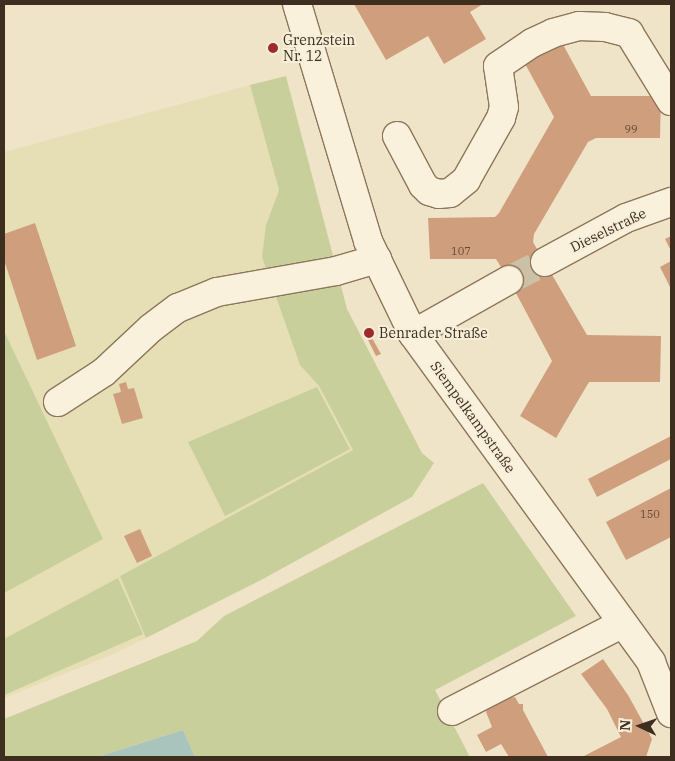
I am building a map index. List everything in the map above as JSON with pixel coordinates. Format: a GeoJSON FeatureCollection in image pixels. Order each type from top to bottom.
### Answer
{"type":"FeatureCollection","features":[{"type":"Feature","properties":{"kind":"street","name":"Siempelkampstraße"},"geometry":{"type":"LineString","coordinates":[[297,4],[368,241],[413,334],[623,623],[661,667],[671,713]]}},
{"type":"Feature","properties":{"kind":"street"},"geometry":{"type":"LineString","coordinates":[[397,136],[423,185],[429,191],[439,194],[450,192],[466,180],[501,118],[504,107],[498,66],[532,43],[553,33],[579,26],[612,28],[629,33],[671,101]]}},
{"type":"Feature","properties":{"kind":"street","name":"Dieselstraße"},"geometry":{"type":"LineString","coordinates":[[545,262],[626,218],[671,202]]}},
{"type":"Feature","properties":{"kind":"street"},"geometry":{"type":"LineString","coordinates":[[58,402],[104,372],[151,328],[178,308],[217,292],[336,271],[377,259]]}},
{"type":"Feature","properties":{"kind":"street"},"geometry":{"type":"LineString","coordinates":[[413,334],[509,280]]}},
{"type":"Feature","properties":{"kind":"street"},"geometry":{"type":"LineString","coordinates":[[452,711],[623,623]]}},
{"type":"Feature","properties":{"kind":"shaded area"},"geometry":{"type":"Polygon","coordinates":[[[250,85],[279,190],[266,225],[300,365],[319,386],[353,450],[120,576],[146,638],[111,655],[4,698],[4,152],[250,85]]]}},
{"type":"Feature","properties":{"kind":"green space"},"geometry":{"type":"Polygon","coordinates":[[[286,76],[347,309],[422,453],[434,463],[412,497],[263,579],[146,638],[120,576],[353,450],[319,386],[300,365],[262,257],[266,225],[279,190],[250,85],[286,76]]]}},
{"type":"Feature","properties":{"kind":"green space"},"geometry":{"type":"Polygon","coordinates":[[[4,331],[103,539],[4,593],[4,331]]]}},
{"type":"Feature","properties":{"kind":"green space"},"geometry":{"type":"Polygon","coordinates":[[[317,387],[350,449],[225,516],[188,442],[317,387]]]}},
{"type":"Feature","properties":{"kind":"green space"},"geometry":{"type":"Polygon","coordinates":[[[483,483],[576,616],[435,690],[470,757],[195,757],[183,730],[97,757],[4,757],[4,719],[197,641],[224,616],[483,483]]]}},
{"type":"Feature","properties":{"kind":"green space"},"geometry":{"type":"Polygon","coordinates":[[[118,578],[143,634],[4,695],[4,639],[118,578]]]}},
{"type":"Feature","properties":{"kind":"water"},"geometry":{"type":"Polygon","coordinates":[[[183,730],[195,757],[97,757],[183,730]]]}},
{"type":"Feature","properties":{"kind":"building"},"geometry":{"type":"Polygon","coordinates":[[[354,4],[483,4],[470,12],[486,39],[444,64],[428,36],[386,60],[354,4]]]}},
{"type":"Feature","properties":{"kind":"building"},"geometry":{"type":"Polygon","coordinates":[[[560,39],[591,96],[661,96],[660,138],[596,138],[588,142],[534,234],[533,242],[587,335],[661,336],[660,382],[589,382],[556,438],[520,416],[552,361],[509,280],[496,259],[430,259],[428,218],[495,217],[499,213],[554,117],[523,60],[560,39]]]}},
{"type":"Feature","properties":{"kind":"building"},"geometry":{"type":"Polygon","coordinates":[[[35,223],[76,346],[37,360],[4,260],[4,234],[35,223]]]}},
{"type":"Feature","properties":{"kind":"building"},"geometry":{"type":"Polygon","coordinates":[[[671,236],[671,251],[665,239],[671,236]]]}},
{"type":"Feature","properties":{"kind":"building"},"geometry":{"type":"Polygon","coordinates":[[[671,261],[671,289],[660,267],[671,261]]]}},
{"type":"Feature","properties":{"kind":"building"},"geometry":{"type":"Polygon","coordinates":[[[372,338],[381,354],[376,356],[368,340],[372,338]]]}},
{"type":"Feature","properties":{"kind":"building"},"geometry":{"type":"Polygon","coordinates":[[[126,382],[128,389],[134,388],[143,418],[122,424],[113,394],[121,392],[119,384],[126,382]]]}},
{"type":"Feature","properties":{"kind":"building"},"geometry":{"type":"Polygon","coordinates":[[[671,436],[671,459],[597,497],[588,479],[671,436]]]}},
{"type":"Feature","properties":{"kind":"building"},"geometry":{"type":"Polygon","coordinates":[[[671,488],[671,537],[626,560],[606,522],[671,488]]]}},
{"type":"Feature","properties":{"kind":"building"},"geometry":{"type":"Polygon","coordinates":[[[140,529],[152,556],[137,563],[124,536],[140,529]]]}},
{"type":"Feature","properties":{"kind":"building"},"geometry":{"type":"Polygon","coordinates":[[[603,659],[628,695],[652,739],[646,757],[582,757],[621,737],[607,709],[581,674],[603,659]]]}},
{"type":"Feature","properties":{"kind":"building"},"geometry":{"type":"Polygon","coordinates":[[[503,696],[506,699],[515,697],[519,704],[523,704],[523,710],[548,757],[509,757],[501,744],[486,752],[477,735],[492,727],[486,712],[487,709],[494,706],[493,701],[503,696]]]}},
{"type":"Feature","properties":{"kind":"tunnel"},"geometry":{"type":"LineString","coordinates":[[509,280],[545,262]]}},
{"type":"Feature","properties":{"kind":"place","name":"Grenzstein Nr. 12"},"geometry":{"type":"Point","coordinates":[273,48]}},
{"type":"Feature","properties":{"kind":"place","name":"Benrader Straße"},"geometry":{"type":"Point","coordinates":[369,333]}}]}
